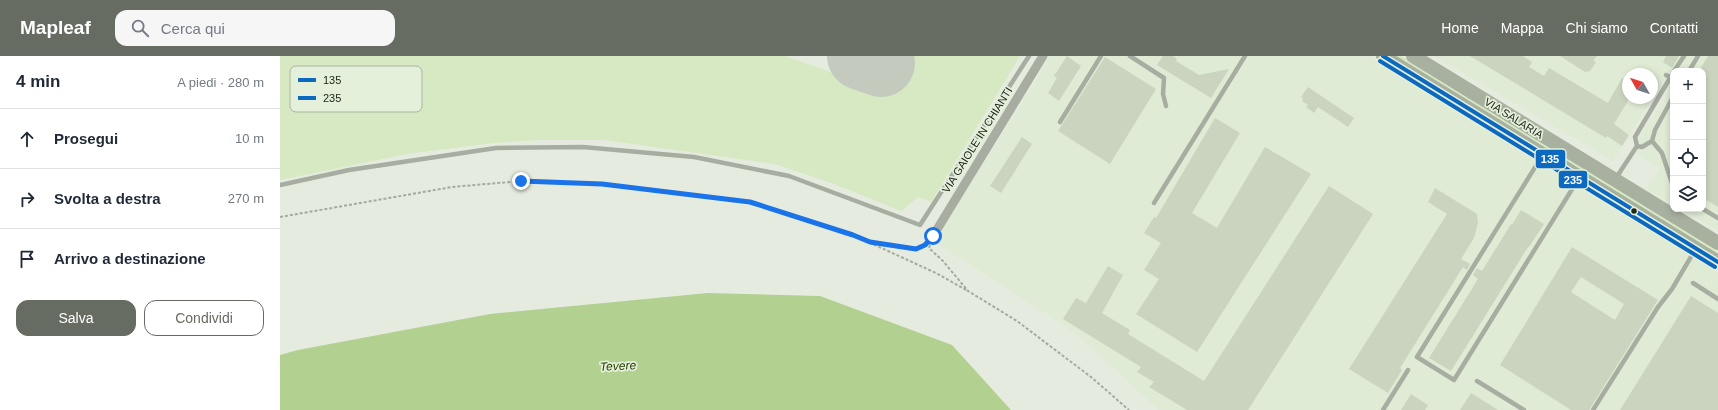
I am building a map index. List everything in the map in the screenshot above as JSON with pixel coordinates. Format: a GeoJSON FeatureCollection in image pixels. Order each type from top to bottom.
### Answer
{"type":"FeatureCollection","features":[{"type":"Feature","properties":{"kind":"main road","name":"VIA SALARIA"},"geometry":{"type":"LineString","coordinates":[[1383,56],[1718,262]]}},
{"type":"Feature","properties":{"kind":"main road","name":"VIA SALARIA"},"geometry":{"type":"LineString","coordinates":[[1413,56],[1718,243]]}},
{"type":"Feature","properties":{"kind":"street","name":"VIA GAIOLE IN CHIANTI"},"geometry":{"type":"LineString","coordinates":[[933,236],[1043,56]]}},
{"type":"Feature","properties":{"kind":"lane"},"geometry":{"type":"LineString","coordinates":[[280,185],[349,170],[496,148],[583,147],[694,157],[789,176],[920,226],[1029,56]]}},
{"type":"Feature","properties":{"kind":"lane"},"geometry":{"type":"LineString","coordinates":[[1060,122],[1101,56]]}},
{"type":"Feature","properties":{"kind":"lane"},"geometry":{"type":"LineString","coordinates":[[1130,56],[1164,78],[1166,106]]}},
{"type":"Feature","properties":{"kind":"lane"},"geometry":{"type":"LineString","coordinates":[[1154,203],[1245,56]]}},
{"type":"Feature","properties":{"kind":"lane"},"geometry":{"type":"LineString","coordinates":[[1676,68],[1684,56]]}},
{"type":"Feature","properties":{"kind":"lane"},"geometry":{"type":"LineString","coordinates":[[1690,68],[1698,56]]}},
{"type":"Feature","properties":{"kind":"lane"},"geometry":{"type":"LineString","coordinates":[[1666,75],[1670,77]]}},
{"type":"Feature","properties":{"kind":"lane"},"geometry":{"type":"LineString","coordinates":[[1614,180],[1637,146],[1635,137],[1670,79]]}},
{"type":"Feature","properties":{"kind":"lane"},"geometry":{"type":"LineString","coordinates":[[1637,146],[1642,147],[1652,141],[1655,130],[1670,102]]}},
{"type":"Feature","properties":{"kind":"lane"},"geometry":{"type":"LineString","coordinates":[[1652,141],[1662,153],[1670,177]]}},
{"type":"Feature","properties":{"kind":"lane"},"geometry":{"type":"LineString","coordinates":[[1543,154],[1417,357],[1454,380],[1580,177]]}},
{"type":"Feature","properties":{"kind":"lane"},"geometry":{"type":"LineString","coordinates":[[1706,211],[1718,218]]}},
{"type":"Feature","properties":{"kind":"lane"},"geometry":{"type":"LineString","coordinates":[[1593,410],[1658,307],[1672,289],[1696,248]]}},
{"type":"Feature","properties":{"kind":"lane"},"geometry":{"type":"LineString","coordinates":[[1693,283],[1718,299]]}},
{"type":"Feature","properties":{"kind":"lane"},"geometry":{"type":"LineString","coordinates":[[1383,410],[1408,370]]}},
{"type":"Feature","properties":{"kind":"lane"},"geometry":{"type":"LineString","coordinates":[[1477,381],[1524,410]]}},
{"type":"Feature","properties":{"kind":"path"},"geometry":{"type":"LineString","coordinates":[[280,217],[452,187],[521,181],[602,184],[750,202],[853,235],[936,273],[1017,321],[1091,377],[1129,410]]}},
{"type":"Feature","properties":{"kind":"path"},"geometry":{"type":"LineString","coordinates":[[870,242],[916,249],[925,245],[933,236]]}},
{"type":"Feature","properties":{"kind":"path"},"geometry":{"type":"LineString","coordinates":[[933,236],[929,248],[943,261],[968,291]]}},
{"type":"Feature","properties":{"kind":"shaded area"},"geometry":{"type":"Polygon","coordinates":[[[280,56],[785,56],[882,90],[895,56],[1020,56],[931,202],[918,197],[901,211],[834,184],[775,164],[604,140],[538,140],[494,143],[407,154],[280,180],[280,56]]]}},
{"type":"Feature","properties":{"kind":"shaded area"},"geometry":{"type":"Polygon","coordinates":[[[1051,56],[1370,56],[1718,273],[1718,410],[1159,410],[1079,337],[1059,322],[934,242],[1051,56]]]}},
{"type":"Feature","properties":{"kind":"shaded area"},"geometry":{"type":"Polygon","coordinates":[[[1390,56],[1401,56],[1694,235],[1718,252],[1718,258],[1390,56]]]}},
{"type":"Feature","properties":{"kind":"shaded area"},"geometry":{"type":"Polygon","coordinates":[[[1434,56],[1718,56],[1718,230],[1685,212],[1706,212],[1706,68],[1670,68],[1670,83],[1664,80],[1658,90],[1658,68],[1622,68],[1622,104],[1649,104],[1613,161],[1434,56]]]}},
{"type":"Feature","properties":{"kind":"shaded area"},"geometry":{"type":"Polygon","coordinates":[[[1670,91],[1670,203],[1646,188],[1660,169],[1631,150],[1670,91]]]}},
{"type":"Feature","properties":{"kind":"water","name":"Tevere"},"geometry":{"type":"Polygon","coordinates":[[[708,293],[820,296],[952,345],[1011,410],[280,410],[280,355],[298,350],[490,314],[708,293]]]}},
{"type":"Feature","properties":{"kind":"building"},"geometry":{"type":"Polygon","coordinates":[[[1067,56],[1081,66],[1059,101],[1048,93],[1057,78],[1054,76],[1067,56]]]}},
{"type":"Feature","properties":{"kind":"building"},"geometry":{"type":"Polygon","coordinates":[[[1163,56],[1173,56],[1177,59],[1176,61],[1199,75],[1229,69],[1211,98],[1157,65],[1163,56]]]}},
{"type":"Feature","properties":{"kind":"building"},"geometry":{"type":"Polygon","coordinates":[[[1470,56],[1523,56],[1532,62],[1529,67],[1544,76],[1549,68],[1608,103],[1622,78],[1622,104],[1626,104],[1614,124],[1629,135],[1622,146],[1607,136],[1606,138],[1470,56]]]}},
{"type":"Feature","properties":{"kind":"building"},"geometry":{"type":"Polygon","coordinates":[[[1560,56],[1597,56],[1593,61],[1596,62],[1590,71],[1585,72],[1560,56]]]}},
{"type":"Feature","properties":{"kind":"building"},"geometry":{"type":"Polygon","coordinates":[[[1666,56],[1679,56],[1672,68],[1663,62],[1666,56]]]}},
{"type":"Feature","properties":{"kind":"building"},"geometry":{"type":"Polygon","coordinates":[[[1708,56],[1718,56],[1718,207],[1706,200],[1706,68],[1701,68],[1708,56]]]}},
{"type":"Feature","properties":{"kind":"building"},"geometry":{"type":"Polygon","coordinates":[[[1105,57],[1156,89],[1110,164],[1058,131],[1105,57]]]}},
{"type":"Feature","properties":{"kind":"building"},"geometry":{"type":"Polygon","coordinates":[[[1308,87],[1354,118],[1348,127],[1318,107],[1314,113],[1306,107],[1308,105],[1302,101],[1303,98],[1301,97],[1308,87]]]}},
{"type":"Feature","properties":{"kind":"building"},"geometry":{"type":"Polygon","coordinates":[[[1215,118],[1240,133],[1192,213],[1217,228],[1265,147],[1311,174],[1197,352],[1136,314],[1159,279],[1144,270],[1161,243],[1144,233],[1154,217],[1156,218],[1215,118]]]}},
{"type":"Feature","properties":{"kind":"building"},"geometry":{"type":"Polygon","coordinates":[[[1022,137],[1032,144],[1001,193],[990,186],[1022,137]]]}},
{"type":"Feature","properties":{"kind":"building"},"geometry":{"type":"Polygon","coordinates":[[[1329,186],[1373,214],[1248,410],[1187,410],[1149,387],[1154,382],[1137,372],[1141,367],[1063,319],[1076,298],[1086,303],[1108,266],[1123,275],[1102,313],[1130,330],[1128,334],[1204,381],[1329,186]]]}},
{"type":"Feature","properties":{"kind":"building"},"geometry":{"type":"Polygon","coordinates":[[[1435,188],[1477,214],[1478,223],[1474,238],[1461,259],[1470,264],[1467,270],[1463,267],[1400,368],[1402,370],[1388,393],[1349,369],[1447,214],[1428,202],[1435,188]]]}},
{"type":"Feature","properties":{"kind":"building"},"geometry":{"type":"Polygon","coordinates":[[[1521,210],[1544,224],[1528,247],[1451,371],[1429,358],[1478,279],[1473,275],[1477,268],[1482,271],[1521,210]]]}},
{"type":"Feature","properties":{"kind":"building"},"geometry":{"type":"Polygon","coordinates":[[[1572,247],[1658,300],[1589,410],[1571,410],[1500,365],[1572,247]],[[1581,277],[1571,292],[1615,320],[1624,304],[1581,277]]]}},
{"type":"Feature","properties":{"kind":"building"},"geometry":{"type":"Polygon","coordinates":[[[1691,296],[1718,313],[1718,410],[1620,410],[1691,296]]]}},
{"type":"Feature","properties":{"kind":"building"},"geometry":{"type":"Polygon","coordinates":[[[1471,393],[1498,410],[1460,410],[1471,393]]]}},
{"type":"Feature","properties":{"kind":"building"},"geometry":{"type":"Polygon","coordinates":[[[1411,394],[1428,405],[1425,410],[1401,410],[1411,394]]]}},
{"type":"Feature","properties":{"kind":"runway"},"geometry":{"type":"LineString","coordinates":[[861,56],[881,63]]}},
{"type":"Feature","properties":{"kind":"transit line","name":"135"},"geometry":{"type":"LineString","coordinates":[[1383,56],[1718,262]]}},
{"type":"Feature","properties":{"kind":"transit line","name":"235"},"geometry":{"type":"LineString","coordinates":[[1380,61],[1715,267]]}},
{"type":"Feature","properties":{"kind":"route"},"geometry":{"type":"LineString","coordinates":[[521,181],[602,184],[750,202],[853,235],[870,242],[916,249],[925,245],[933,236]]}}]}
